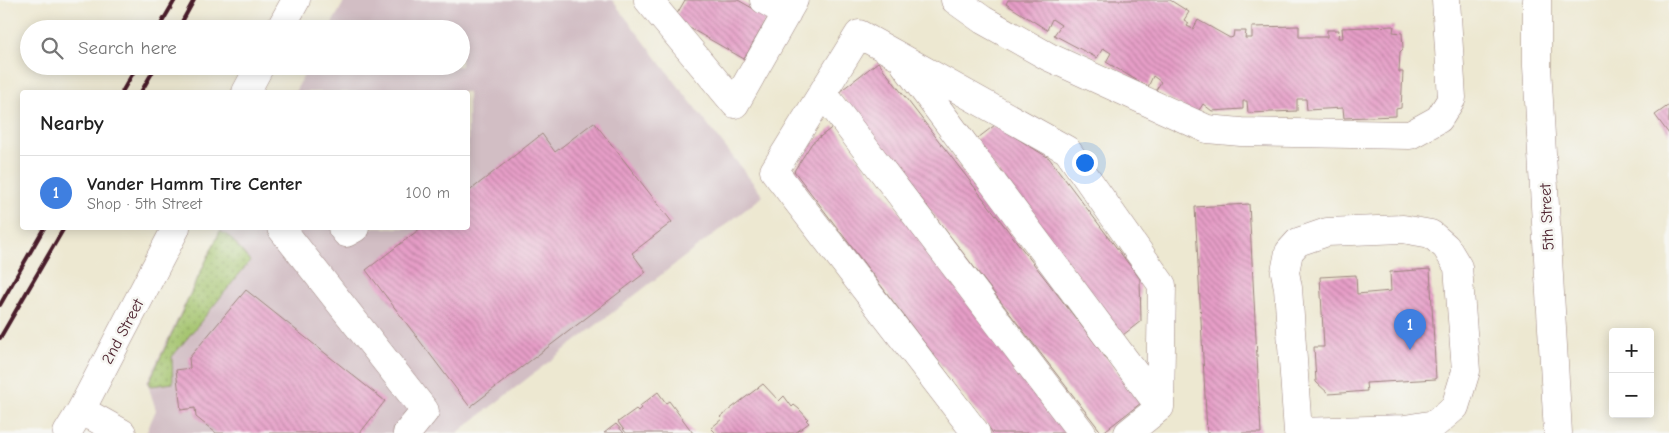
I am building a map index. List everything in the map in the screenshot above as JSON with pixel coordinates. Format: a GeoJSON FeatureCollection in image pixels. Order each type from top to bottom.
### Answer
{"type":"FeatureCollection","features":[{"type":"Feature","properties":{"kind":"main road"},"geometry":{"type":"LineString","coordinates":[[285,20],[296,0]]}},
{"type":"Feature","properties":{"kind":"main road"},"geometry":{"type":"LineString","coordinates":[[648,0],[735,104],[791,7],[764,0]]}},
{"type":"Feature","properties":{"kind":"main road"},"geometry":{"type":"LineString","coordinates":[[955,0],[982,20],[1049,58],[1208,129],[1240,132],[1410,135],[1439,119],[1452,98],[1446,0]]}},
{"type":"Feature","properties":{"kind":"main road","name":"5th Street"},"geometry":{"type":"LineString","coordinates":[[1537,0],[1537,66],[1558,433]]}},
{"type":"Feature","properties":{"kind":"main road"},"geometry":{"type":"LineString","coordinates":[[976,433],[774,172],[859,34],[1067,150],[1162,285],[1160,407],[1128,433]]}},
{"type":"Feature","properties":{"kind":"main road"},"geometry":{"type":"LineString","coordinates":[[899,57],[1160,407]]}},
{"type":"Feature","properties":{"kind":"main road"},"geometry":{"type":"LineString","coordinates":[[247,90],[255,75]]}},
{"type":"Feature","properties":{"kind":"main road"},"geometry":{"type":"LineString","coordinates":[[823,93],[1082,433]]}},
{"type":"Feature","properties":{"kind":"main road"},"geometry":{"type":"LineString","coordinates":[[1403,229],[1432,234],[1446,247],[1458,267],[1466,370],[1455,407],[1435,424],[1405,429],[1299,432],[1288,288],[1285,272],[1288,252],[1298,242],[1326,232],[1403,229]]}},
{"type":"Feature","properties":{"kind":"main road","name":"2nd Street"},"geometry":{"type":"LineString","coordinates":[[67,433],[81,410],[175,230]]}},
{"type":"Feature","properties":{"kind":"main road"},"geometry":{"type":"LineString","coordinates":[[283,230],[425,411],[407,433]]}},
{"type":"Feature","properties":{"kind":"main road"},"geometry":{"type":"LineString","coordinates":[[81,410],[122,433]]}},
{"type":"Feature","properties":{"kind":"shaded area"},"geometry":{"type":"Polygon","coordinates":[[[345,0],[612,0],[763,196],[457,433],[146,433],[156,410],[147,382],[220,230],[470,230],[470,90],[296,90],[304,75],[470,75],[470,20],[334,20],[345,0]]]}},
{"type":"Feature","properties":{"kind":"green space"},"geometry":{"type":"Polygon","coordinates":[[[220,231],[230,237],[250,261],[172,357],[173,383],[151,386],[149,382],[220,231]]]}},
{"type":"Feature","properties":{"kind":"building"},"geometry":{"type":"Polygon","coordinates":[[[685,0],[738,0],[768,17],[744,59],[674,19],[685,0]]]}},
{"type":"Feature","properties":{"kind":"building"},"geometry":{"type":"Polygon","coordinates":[[[1008,0],[1170,0],[1189,12],[1184,20],[1189,23],[1187,26],[1193,29],[1198,20],[1230,38],[1233,37],[1234,31],[1246,31],[1245,38],[1252,38],[1252,27],[1299,26],[1299,37],[1327,37],[1327,30],[1339,30],[1338,38],[1343,38],[1342,28],[1394,26],[1393,32],[1402,33],[1403,49],[1400,52],[1399,72],[1403,72],[1401,108],[1396,109],[1396,116],[1344,118],[1343,108],[1307,110],[1306,99],[1297,99],[1297,111],[1248,113],[1247,101],[1243,101],[1243,109],[1212,111],[1203,104],[1196,115],[1156,90],[1161,82],[1153,76],[1148,87],[1106,62],[1111,53],[1103,48],[1097,58],[1054,35],[1061,25],[1052,19],[1047,30],[1006,4],[1008,0]]]}},
{"type":"Feature","properties":{"kind":"building"},"geometry":{"type":"Polygon","coordinates":[[[878,62],[1141,403],[1102,433],[839,92],[878,62]]]}},
{"type":"Feature","properties":{"kind":"building"},"geometry":{"type":"Polygon","coordinates":[[[1669,105],[1669,134],[1655,115],[1669,105]]]}},
{"type":"Feature","properties":{"kind":"building"},"geometry":{"type":"Polygon","coordinates":[[[594,122],[672,222],[632,253],[646,272],[470,407],[366,270],[418,230],[470,230],[470,190],[542,134],[555,152],[594,122]]]}},
{"type":"Feature","properties":{"kind":"building"},"geometry":{"type":"Polygon","coordinates":[[[995,125],[1049,158],[1140,279],[1141,321],[1123,335],[974,141],[995,125]]]}},
{"type":"Feature","properties":{"kind":"building"},"geometry":{"type":"Polygon","coordinates":[[[834,126],[1067,433],[993,433],[794,171],[812,143],[834,126]]]}},
{"type":"Feature","properties":{"kind":"building"},"geometry":{"type":"Polygon","coordinates":[[[1249,204],[1261,433],[1207,433],[1195,207],[1249,204]]]}},
{"type":"Feature","properties":{"kind":"building"},"geometry":{"type":"Polygon","coordinates":[[[1430,269],[1436,379],[1366,383],[1367,391],[1329,394],[1316,382],[1314,347],[1324,347],[1320,277],[1356,275],[1357,294],[1391,291],[1390,272],[1430,269]]]}},
{"type":"Feature","properties":{"kind":"building"},"geometry":{"type":"Polygon","coordinates":[[[246,290],[385,401],[360,433],[216,433],[196,417],[195,408],[181,410],[176,370],[190,368],[189,358],[246,290]]]}},
{"type":"Feature","properties":{"kind":"building"},"geometry":{"type":"Polygon","coordinates":[[[763,384],[779,401],[784,396],[792,407],[794,405],[799,409],[808,419],[806,420],[809,423],[795,433],[716,433],[711,428],[722,419],[720,417],[763,384]]]}},
{"type":"Feature","properties":{"kind":"building"},"geometry":{"type":"Polygon","coordinates":[[[658,392],[666,403],[669,401],[693,433],[626,433],[618,422],[636,409],[638,411],[641,408],[640,406],[658,392]]]}},
{"type":"Feature","properties":{"kind":"building"},"geometry":{"type":"Polygon","coordinates":[[[616,424],[624,433],[604,433],[616,424]]]}},
{"type":"Feature","properties":{"kind":"railway"},"geometry":{"type":"LineString","coordinates":[[163,20],[175,0]]}},
{"type":"Feature","properties":{"kind":"railway"},"geometry":{"type":"LineString","coordinates":[[183,20],[194,0]]}},
{"type":"Feature","properties":{"kind":"railway"},"geometry":{"type":"LineString","coordinates":[[123,90],[132,75]]}},
{"type":"Feature","properties":{"kind":"railway"},"geometry":{"type":"LineString","coordinates":[[142,90],[151,75]]}},
{"type":"Feature","properties":{"kind":"railway"},"geometry":{"type":"LineString","coordinates":[[0,305],[43,230]]}},
{"type":"Feature","properties":{"kind":"railway"},"geometry":{"type":"LineString","coordinates":[[0,338],[63,230]]}},
{"type":"Feature","properties":{"kind":"place","name":"Vander Hamm Tire Center"},"geometry":{"type":"Point","coordinates":[1410,350]}}]}
